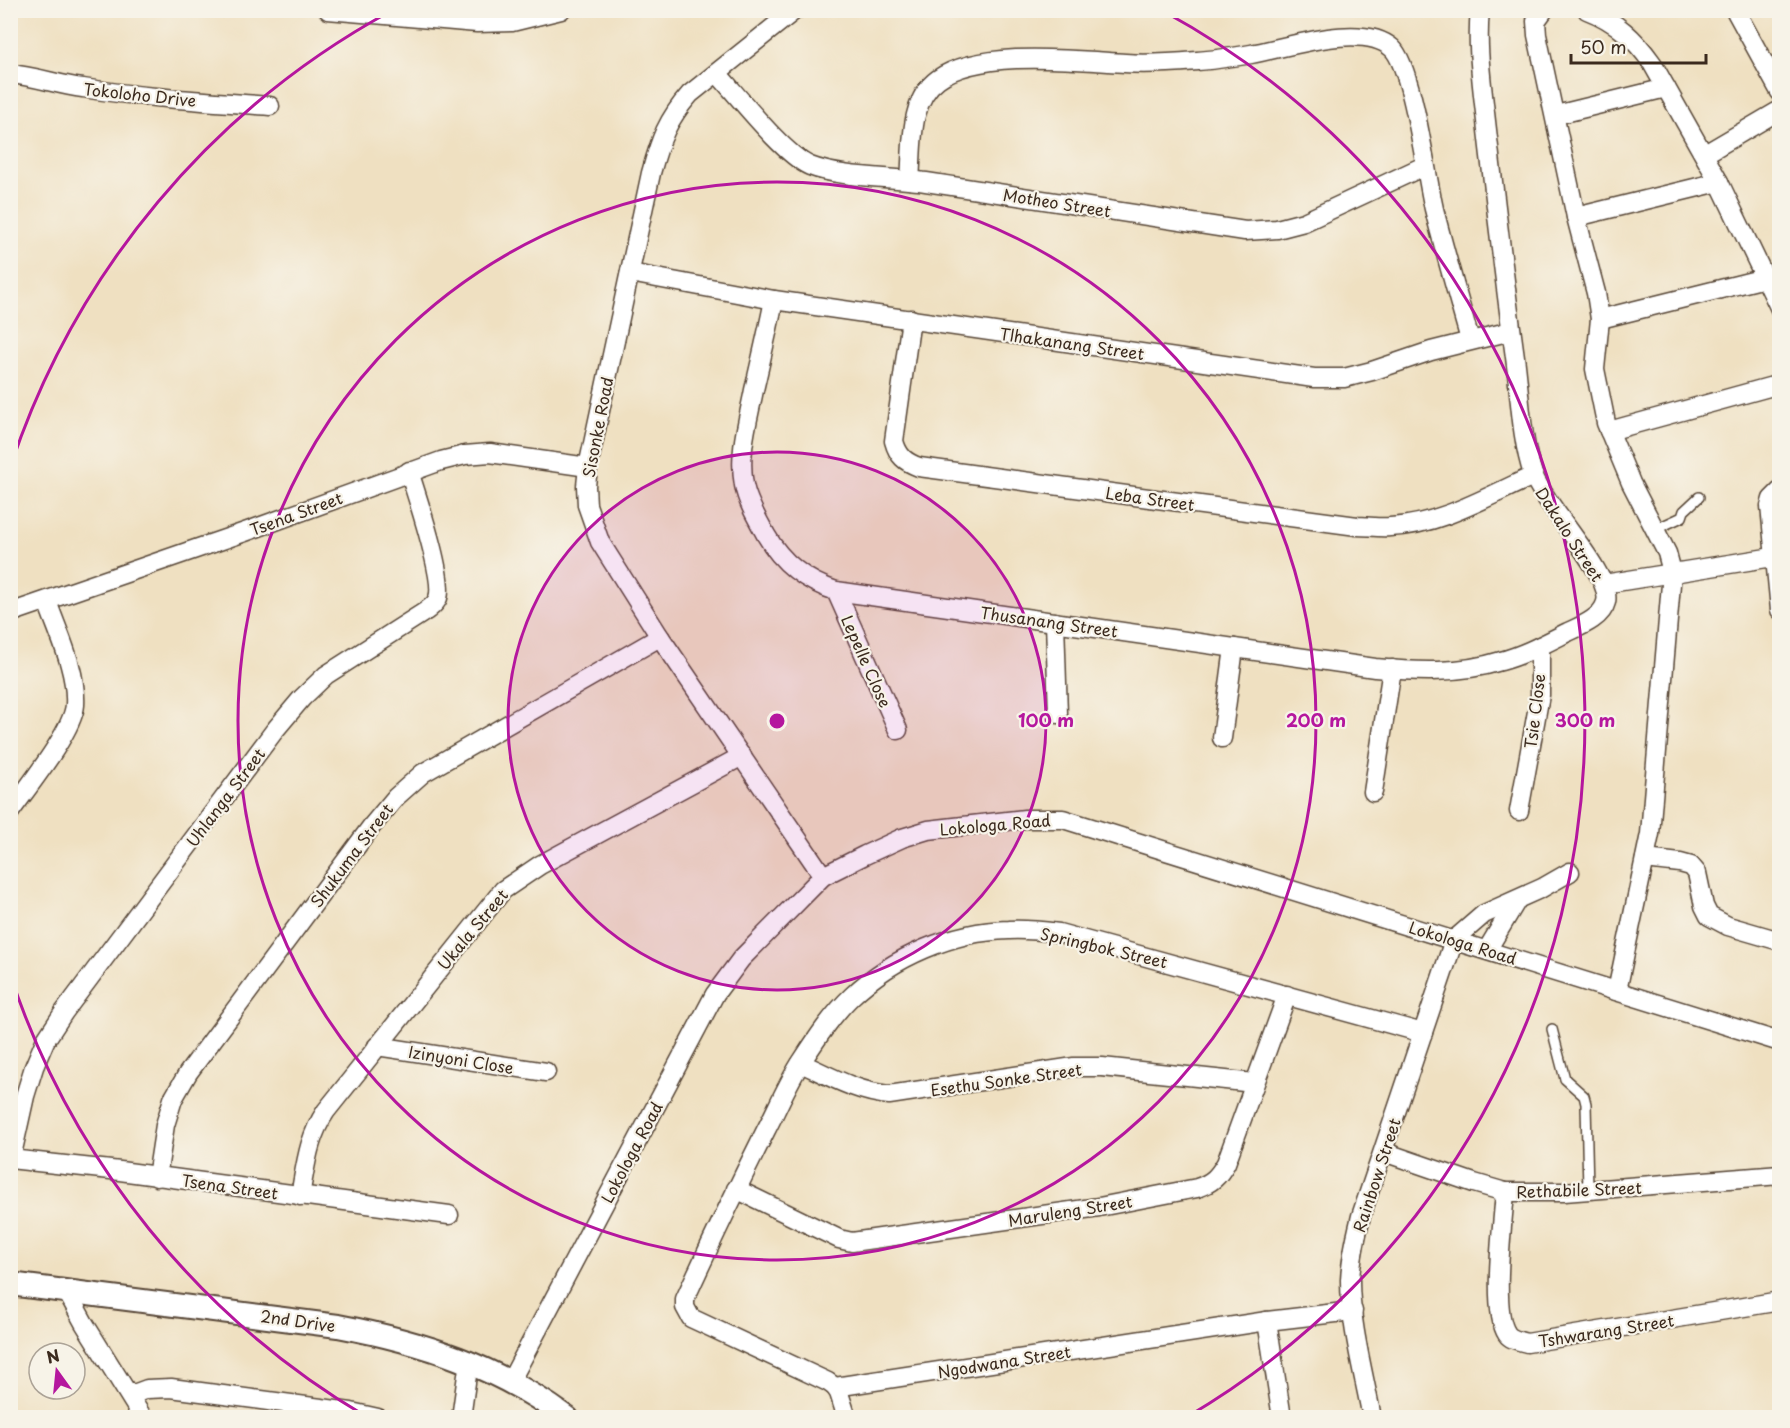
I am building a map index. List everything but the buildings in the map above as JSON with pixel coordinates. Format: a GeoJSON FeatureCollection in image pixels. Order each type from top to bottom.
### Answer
{"type":"FeatureCollection","features":[{"type":"Feature","properties":{"kind":"street"},"geometry":{"type":"LineString","coordinates":[[328,10],[477,23],[512,22],[561,10]]}},
{"type":"Feature","properties":{"kind":"street","name":"Sisonke Road"},"geometry":{"type":"LineString","coordinates":[[795,10],[690,94],[675,111],[664,129],[651,173],[588,467],[586,486],[587,505],[600,542],[660,637],[823,876]]}},
{"type":"Feature","properties":{"kind":"street","name":"Dakalo Street"},"geometry":{"type":"LineString","coordinates":[[1480,10],[1479,61],[1526,442],[1533,476],[1604,584],[1607,596],[1606,605],[1587,622]]}},
{"type":"Feature","properties":{"kind":"street"},"geometry":{"type":"LineString","coordinates":[[1544,10],[1539,14],[1536,27],[1600,319],[1595,369],[1599,395],[1609,431],[1631,483],[1667,553],[1672,572],[1650,834],[1617,991]]}},
{"type":"Feature","properties":{"kind":"street"},"geometry":{"type":"LineString","coordinates":[[1587,10],[1609,21],[1632,37],[1652,63],[1705,154],[1779,309]]}},
{"type":"Feature","properties":{"kind":"street"},"geometry":{"type":"LineString","coordinates":[[1735,10],[1779,92]]}},
{"type":"Feature","properties":{"kind":"street"},"geometry":{"type":"LineString","coordinates":[[910,180],[919,101],[926,90],[938,80],[952,71],[970,65],[1045,58],[1127,63],[1198,61],[1249,55],[1352,36],[1370,38],[1383,42],[1399,58],[1413,105],[1424,166],[1470,340]]}},
{"type":"Feature","properties":{"kind":"street","name":"Motheo Street"},"geometry":{"type":"LineString","coordinates":[[717,73],[782,145],[796,158],[809,165],[832,171],[910,180],[1245,231],[1277,229],[1304,222],[1424,166]]}},
{"type":"Feature","properties":{"kind":"street","name":"Tokoloho Drive"},"geometry":{"type":"LineString","coordinates":[[10,74],[30,76],[80,88],[165,98],[270,106]]}},
{"type":"Feature","properties":{"kind":"street"},"geometry":{"type":"LineString","coordinates":[[1556,115],[1666,87]]}},
{"type":"Feature","properties":{"kind":"street"},"geometry":{"type":"LineString","coordinates":[[1705,154],[1779,110]]}},
{"type":"Feature","properties":{"kind":"street"},"geometry":{"type":"LineString","coordinates":[[1576,217],[1719,182]]}},
{"type":"Feature","properties":{"kind":"street","name":"Tlhakanang Street"},"geometry":{"type":"LineString","coordinates":[[630,273],[774,300],[1314,378],[1344,378],[1470,340],[1511,331]]}},
{"type":"Feature","properties":{"kind":"street"},"geometry":{"type":"LineString","coordinates":[[1600,319],[1765,278]]}},
{"type":"Feature","properties":{"kind":"street","name":"Thusanang Street"},"geometry":{"type":"LineString","coordinates":[[774,300],[741,459],[744,486],[756,516],[773,546],[794,570],[836,591],[1418,672],[1459,670],[1501,661],[1540,646],[1587,622]]}},
{"type":"Feature","properties":{"kind":"street","name":"Leba Street"},"geometry":{"type":"LineString","coordinates":[[911,319],[894,441],[900,457],[908,463],[919,466],[1357,526],[1390,527],[1421,523],[1453,512],[1533,476]]}},
{"type":"Feature","properties":{"kind":"street"},"geometry":{"type":"LineString","coordinates":[[1609,431],[1779,384]]}},
{"type":"Feature","properties":{"kind":"street","name":"Tsena Street"},"geometry":{"type":"LineString","coordinates":[[10,613],[409,471],[465,455],[490,453],[588,467]]}},
{"type":"Feature","properties":{"kind":"street","name":"Uhlanga Street"},"geometry":{"type":"LineString","coordinates":[[11,1159],[25,1096],[45,1041],[64,1012],[275,730],[302,698],[326,675],[434,605],[438,597],[438,574],[409,471]]}},
{"type":"Feature","properties":{"kind":"street"},"geometry":{"type":"LineString","coordinates":[[1779,491],[1772,499],[1770,506],[1779,610]]}},
{"type":"Feature","properties":{"kind":"street"},"geometry":{"type":"LineString","coordinates":[[1604,584],[1773,557]]}},
{"type":"Feature","properties":{"kind":"street","name":"Lepelle Close"},"geometry":{"type":"LineString","coordinates":[[836,591],[898,730]]}},
{"type":"Feature","properties":{"kind":"street"},"geometry":{"type":"LineString","coordinates":[[10,812],[62,737],[72,719],[75,704],[69,664],[47,601]]}},
{"type":"Feature","properties":{"kind":"street"},"geometry":{"type":"LineString","coordinates":[[1055,622],[1058,714]]}},
{"type":"Feature","properties":{"kind":"street","name":"Shukuma Street"},"geometry":{"type":"LineString","coordinates":[[157,1177],[165,1125],[172,1099],[188,1073],[371,827],[396,797],[423,773],[660,637]]}},
{"type":"Feature","properties":{"kind":"street","name":"Tsie Close"},"geometry":{"type":"LineString","coordinates":[[1519,811],[1540,695],[1540,646]]}},
{"type":"Feature","properties":{"kind":"street"},"geometry":{"type":"LineString","coordinates":[[1221,738],[1234,648]]}},
{"type":"Feature","properties":{"kind":"street"},"geometry":{"type":"LineString","coordinates":[[1373,792],[1392,669]]}},
{"type":"Feature","properties":{"kind":"street","name":"Ukala Street"},"geometry":{"type":"LineString","coordinates":[[300,1196],[308,1151],[316,1127],[377,1046],[503,890],[540,865],[742,756]]}},
{"type":"Feature","properties":{"kind":"street","name":"Lokologa Road"},"geometry":{"type":"LineString","coordinates":[[510,1382],[715,994],[741,959],[823,876],[902,838],[928,830],[1025,819],[1063,819],[1779,1042]]}},
{"type":"Feature","properties":{"kind":"street"},"geometry":{"type":"LineString","coordinates":[[1645,859],[1680,862],[1691,866],[1697,873],[1704,906],[1709,916],[1728,926],[1779,941]]}},
{"type":"Feature","properties":{"kind":"street"},"geometry":{"type":"LineString","coordinates":[[1454,940],[1484,914],[1517,900],[1570,872]]}},
{"type":"Feature","properties":{"kind":"street"},"geometry":{"type":"LineString","coordinates":[[1487,950],[1517,900]]}},
{"type":"Feature","properties":{"kind":"street","name":"Springbok Street"},"geometry":{"type":"LineString","coordinates":[[835,1387],[691,1318],[685,1307],[685,1299],[736,1189],[801,1063],[832,1019],[852,996],[894,965],[946,941],[978,933],[1008,930],[1059,933],[1423,1033]]}},
{"type":"Feature","properties":{"kind":"street","name":"Rainbow Street"},"geometry":{"type":"LineString","coordinates":[[1372,1418],[1353,1311],[1350,1281],[1353,1248],[1361,1216],[1454,940]]}},
{"type":"Feature","properties":{"kind":"street","name":"Maruleng Street"},"geometry":{"type":"LineString","coordinates":[[736,1189],[839,1239],[852,1242],[1099,1207],[1197,1188],[1211,1183],[1220,1175],[1226,1163],[1287,995]]}},
{"type":"Feature","properties":{"kind":"street","name":"Izinyoni Close"},"geometry":{"type":"LineString","coordinates":[[377,1046],[546,1072]]}},
{"type":"Feature","properties":{"kind":"street","name":"Esethu Sonke Street"},"geometry":{"type":"LineString","coordinates":[[801,1063],[852,1086],[872,1093],[888,1095],[1074,1067],[1102,1067],[1254,1083]]}},
{"type":"Feature","properties":{"kind":"street","name":"Rethabile Street"},"geometry":{"type":"LineString","coordinates":[[1384,1152],[1505,1192],[1588,1190],[1779,1175]]}},
{"type":"Feature","properties":{"kind":"street","name":"Tsena Street"},"geometry":{"type":"LineString","coordinates":[[11,1159],[449,1215]]}},
{"type":"Feature","properties":{"kind":"street","name":"Tshwarang Street"},"geometry":{"type":"LineString","coordinates":[[1505,1192],[1499,1294],[1500,1315],[1508,1336],[1516,1341],[1527,1343],[1779,1301]]}},
{"type":"Feature","properties":{"kind":"street","name":"2nd Drive"},"geometry":{"type":"LineString","coordinates":[[10,1284],[338,1326],[418,1344],[469,1361],[510,1382],[567,1418]]}},
{"type":"Feature","properties":{"kind":"street"},"geometry":{"type":"LineString","coordinates":[[66,1290],[135,1410],[147,1389],[171,1388],[351,1412],[378,1418]]}},
{"type":"Feature","properties":{"kind":"street","name":"Ngodwana Street"},"geometry":{"type":"LineString","coordinates":[[835,1387],[1267,1321],[1353,1311]]}},
{"type":"Feature","properties":{"kind":"street"},"geometry":{"type":"LineString","coordinates":[[1267,1321],[1282,1418]]}},
{"type":"Feature","properties":{"kind":"street"},"geometry":{"type":"LineString","coordinates":[[461,1418],[469,1361]]}},
{"type":"Feature","properties":{"kind":"street"},"geometry":{"type":"LineString","coordinates":[[835,1387],[847,1418]]}},
{"type":"Feature","properties":{"kind":"lane"},"geometry":{"type":"LineString","coordinates":[[1656,529],[1682,517],[1684,511],[1699,497]]}},
{"type":"Feature","properties":{"kind":"lane"},"geometry":{"type":"LineString","coordinates":[[1552,1029],[1565,1079],[1584,1096],[1586,1104],[1588,1190]]}}]}
